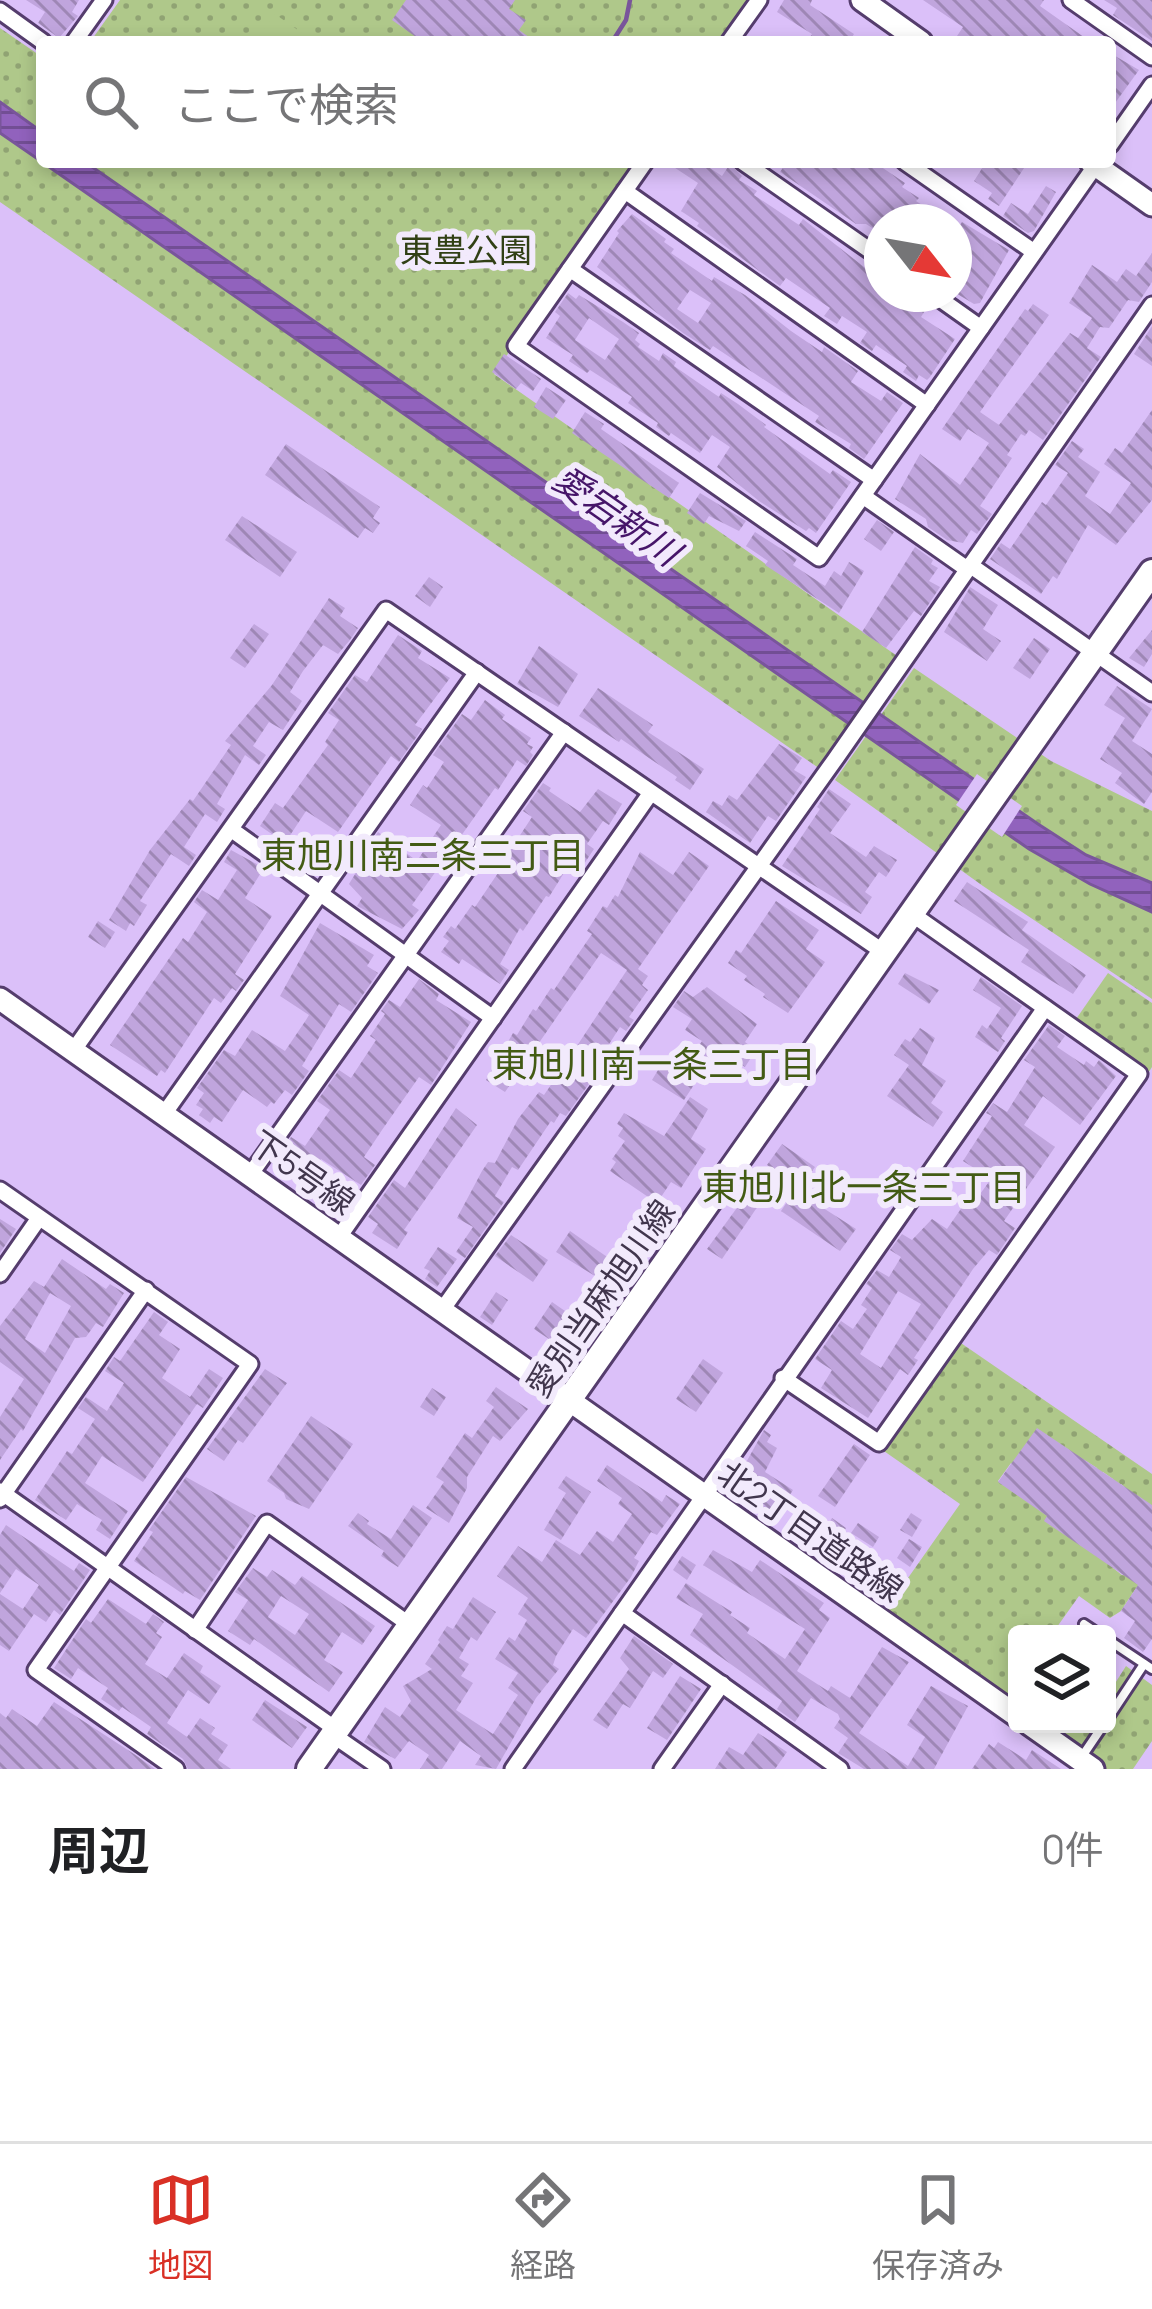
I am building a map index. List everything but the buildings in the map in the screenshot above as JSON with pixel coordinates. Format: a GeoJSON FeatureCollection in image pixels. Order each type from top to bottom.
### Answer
{"type":"FeatureCollection","features":[{"type":"Feature","properties":{"kind":"main road","name":"愛別当麻旭川線"},"geometry":{"type":"LineString","coordinates":[[309,1769],[1152,572]]}},
{"type":"Feature","properties":{"kind":"street"},"geometry":{"type":"LineString","coordinates":[[78,36],[104,0]]}},
{"type":"Feature","properties":{"kind":"street"},"geometry":{"type":"LineString","coordinates":[[735,36],[759,0]]}},
{"type":"Feature","properties":{"kind":"street"},"geometry":{"type":"LineString","coordinates":[[862,0],[913,36]]}},
{"type":"Feature","properties":{"kind":"street"},"geometry":{"type":"LineString","coordinates":[[1071,0],[1152,57]]}},
{"type":"Feature","properties":{"kind":"street"},"geometry":{"type":"LineString","coordinates":[[0,11],[36,37]]}},
{"type":"Feature","properties":{"kind":"street"},"geometry":{"type":"LineString","coordinates":[[1116,136],[1152,85]]}},
{"type":"Feature","properties":{"kind":"street"},"geometry":{"type":"LineString","coordinates":[[641,168],[516,346],[819,558],[1092,168]]}},
{"type":"Feature","properties":{"kind":"street"},"geometry":{"type":"LineString","coordinates":[[752,168],[864,246]]}},
{"type":"Feature","properties":{"kind":"street"},"geometry":{"type":"LineString","coordinates":[[914,168],[1034,252]]}},
{"type":"Feature","properties":{"kind":"street"},"geometry":{"type":"LineString","coordinates":[[1102,168],[1152,205]]}},
{"type":"Feature","properties":{"kind":"street"},"geometry":{"type":"LineString","coordinates":[[625,191],[927,405]]}},
{"type":"Feature","properties":{"kind":"street"},"geometry":{"type":"LineString","coordinates":[[571,268],[874,481]]}},
{"type":"Feature","properties":{"kind":"street"},"geometry":{"type":"LineString","coordinates":[[442,1310],[835,760],[1152,305]]}},
{"type":"Feature","properties":{"kind":"street"},"geometry":{"type":"LineString","coordinates":[[958,312],[981,328]]}},
{"type":"Feature","properties":{"kind":"street"},"geometry":{"type":"LineString","coordinates":[[863,496],[1152,693]]}},
{"type":"Feature","properties":{"kind":"street"},"geometry":{"type":"LineString","coordinates":[[74,1051],[386,610],[885,953]]}},
{"type":"Feature","properties":{"kind":"street"},"geometry":{"type":"LineString","coordinates":[[164,1114],[477,672]]}},
{"type":"Feature","properties":{"kind":"street"},"geometry":{"type":"LineString","coordinates":[[250,1175],[565,732]]}},
{"type":"Feature","properties":{"kind":"street"},"geometry":{"type":"LineString","coordinates":[[339,1237],[650,794]]}},
{"type":"Feature","properties":{"kind":"street"},"geometry":{"type":"LineString","coordinates":[[232,830],[493,1018]]}},
{"type":"Feature","properties":{"kind":"street"},"geometry":{"type":"LineString","coordinates":[[783,1378],[879,1443],[1139,1074],[912,914]]}},
{"type":"Feature","properties":{"kind":"street","name":"下5号線"},"geometry":{"type":"LineString","coordinates":[[0,999],[568,1400]]}},
{"type":"Feature","properties":{"kind":"street"},"geometry":{"type":"LineString","coordinates":[[513,1769],[1045,1008]]}},
{"type":"Feature","properties":{"kind":"street"},"geometry":{"type":"LineString","coordinates":[[0,1190],[250,1364],[36,1670],[176,1769]]}},
{"type":"Feature","properties":{"kind":"street"},"geometry":{"type":"LineString","coordinates":[[0,1274],[40,1218]]}},
{"type":"Feature","properties":{"kind":"street"},"geometry":{"type":"LineString","coordinates":[[146,1290],[1,1495],[195,1630],[382,1769]]}},
{"type":"Feature","properties":{"kind":"street","name":"北2丁目道路線"},"geometry":{"type":"LineString","coordinates":[[568,1400],[1008,1710]]}},
{"type":"Feature","properties":{"kind":"street"},"geometry":{"type":"LineString","coordinates":[[195,1630],[267,1523],[410,1625]]}},
{"type":"Feature","properties":{"kind":"street"},"geometry":{"type":"LineString","coordinates":[[622,1613],[722,1684],[815,1762],[840,1769]]}},
{"type":"Feature","properties":{"kind":"street"},"geometry":{"type":"LineString","coordinates":[[662,1769],[722,1684]]}},
{"type":"Feature","properties":{"kind":"street"},"geometry":{"type":"LineString","coordinates":[[1042,1733],[1086,1764]]}},
{"type":"Feature","properties":{"kind":"lane"},"geometry":{"type":"LineString","coordinates":[[1116,1645],[1148,1667],[1116,1709]]}},
{"type":"Feature","properties":{"kind":"lane"},"geometry":{"type":"LineString","coordinates":[[1086,1764],[1101,1733]]}},
{"type":"Feature","properties":{"kind":"green space"},"geometry":{"type":"Polygon","coordinates":[[[120,0],[751,0],[727,36],[94,36],[120,0]]]}},
{"type":"Feature","properties":{"kind":"green space"},"geometry":{"type":"Polygon","coordinates":[[[275,14],[306,36],[259,36],[275,14]]]}},
{"type":"Feature","properties":{"kind":"green space","name":"東豊公園"},"geometry":{"type":"Polygon","coordinates":[[[0,28],[36,53],[36,168],[636,168],[494,374],[900,658],[823,771],[0,202],[0,28]]]}},
{"type":"Feature","properties":{"kind":"green space"},"geometry":{"type":"Polygon","coordinates":[[[914,668],[1051,761],[1152,811],[1152,999],[835,780],[914,668]]]}},
{"type":"Feature","properties":{"kind":"green space"},"geometry":{"type":"Polygon","coordinates":[[[1108,973],[1152,1003],[1152,1067],[1147,1075],[1074,1022],[1108,973]]]}},
{"type":"Feature","properties":{"kind":"green space"},"geometry":{"type":"Polygon","coordinates":[[[958,1341],[1152,1474],[1152,1510],[1121,1484],[1117,1489],[1103,1472],[1099,1477],[1097,1468],[1086,1461],[1021,1469],[1011,1463],[998,1481],[1117,1561],[1113,1568],[1122,1575],[1144,1576],[1121,1611],[1110,1618],[1079,1596],[1058,1625],[1008,1625],[1008,1704],[882,1615],[960,1504],[881,1449],[958,1341]]]}},
{"type":"Feature","properties":{"kind":"green space"},"geometry":{"type":"Polygon","coordinates":[[[1126,1666],[1152,1685],[1152,1741],[1133,1769],[1100,1769],[1049,1733],[1116,1733],[1116,1682],[1126,1666]]]}},
{"type":"Feature","properties":{"kind":"shaded area"},"geometry":{"type":"Polygon","coordinates":[[[0,102],[36,128],[36,158],[0,133],[0,102]]]}},
{"type":"Feature","properties":{"kind":"shaded area"},"geometry":{"type":"Polygon","coordinates":[[[51,168],[94,168],[1038,824],[1086,855],[1152,883],[1152,912],[1029,849],[51,168]]]}},
{"type":"Feature","properties":{"kind":"pier"},"geometry":{"type":"Polygon","coordinates":[[[977,774],[1022,806],[1002,837],[956,805],[977,774]]]}},
{"type":"Feature","properties":{"kind":"waterway"},"geometry":{"type":"LineString","coordinates":[[616,36],[626,20],[630,0]]}},
{"type":"Feature","properties":{"kind":"district","name":"東旭川南二条三丁目"},"geometry":{"type":"Point","coordinates":[423,854]}},
{"type":"Feature","properties":{"kind":"district","name":"東旭川南一条三丁目"},"geometry":{"type":"Point","coordinates":[654,1063]}},
{"type":"Feature","properties":{"kind":"district","name":"東旭川北一条三丁目"},"geometry":{"type":"Point","coordinates":[864,1186]}},
{"type":"Feature","properties":{"kind":"water label","name":"愛宕新川"},"geometry":{"type":"Point","coordinates":[617,515]}}]}
